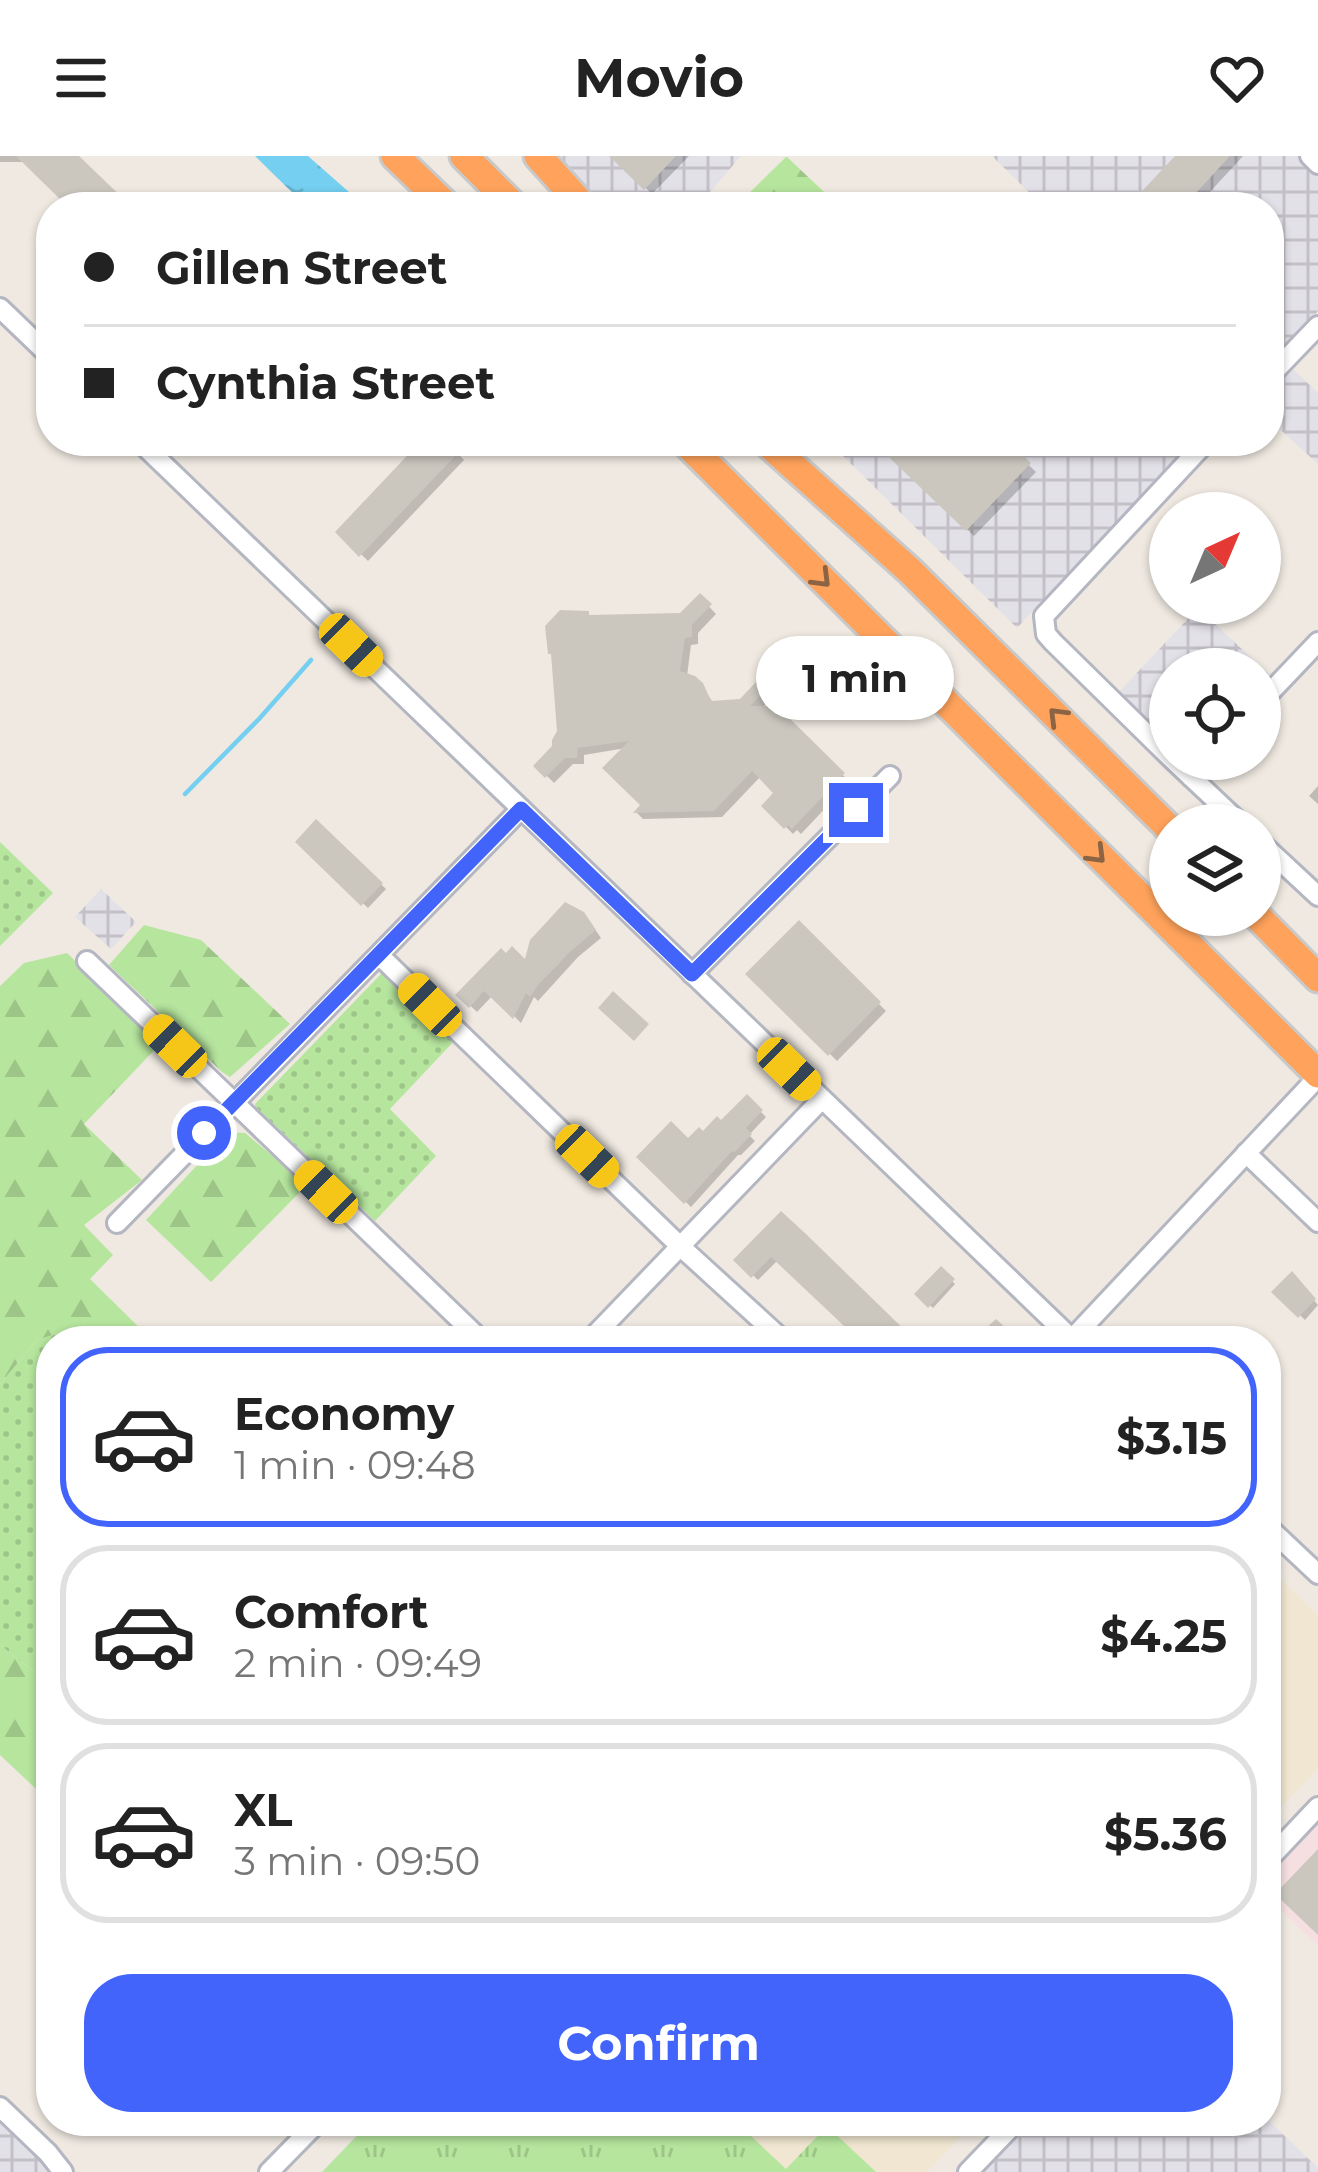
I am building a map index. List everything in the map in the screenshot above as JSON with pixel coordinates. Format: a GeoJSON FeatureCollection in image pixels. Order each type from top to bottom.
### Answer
{"type":"FeatureCollection","features":[{"type":"Feature","properties":{"kind":"highway"},"geometry":{"type":"LineString","coordinates":[[383,156],[423,182]]}},
{"type":"Feature","properties":{"kind":"highway"},"geometry":{"type":"LineString","coordinates":[[395,156],[433,192]]}},
{"type":"Feature","properties":{"kind":"highway"},"geometry":{"type":"LineString","coordinates":[[464,156],[500,192]]}},
{"type":"Feature","properties":{"kind":"highway"},"geometry":{"type":"LineString","coordinates":[[538,156],[570,192]]}},
{"type":"Feature","properties":{"kind":"highway"},"geometry":{"type":"LineString","coordinates":[[699,456],[1318,1076]]}},
{"type":"Feature","properties":{"kind":"highway"},"geometry":{"type":"LineString","coordinates":[[782,456],[910,571],[1149,808]]}},
{"type":"Feature","properties":{"kind":"highway"},"geometry":{"type":"LineString","coordinates":[[806,456],[910,571]]}},
{"type":"Feature","properties":{"kind":"highway"},"geometry":{"type":"LineString","coordinates":[[1277,936],[1318,978]]}},
{"type":"Feature","properties":{"kind":"street"},"geometry":{"type":"LineString","coordinates":[[1310,156],[1318,164]]}},
{"type":"Feature","properties":{"kind":"street"},"geometry":{"type":"LineString","coordinates":[[0,308],[36,343]]}},
{"type":"Feature","properties":{"kind":"street"},"geometry":{"type":"LineString","coordinates":[[1284,361],[1318,326]]}},
{"type":"Feature","properties":{"kind":"street"},"geometry":{"type":"LineString","coordinates":[[156,456],[1057,1326]]}},
{"type":"Feature","properties":{"kind":"street"},"geometry":{"type":"LineString","coordinates":[[1149,736],[1053,642],[1046,634],[1043,616],[1194,456]]}},
{"type":"Feature","properties":{"kind":"street"},"geometry":{"type":"LineString","coordinates":[[1281,681],[1318,642]]}},
{"type":"Feature","properties":{"kind":"street"},"geometry":{"type":"LineString","coordinates":[[692,974],[890,776]]}},
{"type":"Feature","properties":{"kind":"street"},"geometry":{"type":"LineString","coordinates":[[1193,780],[1219,804]]}},
{"type":"Feature","properties":{"kind":"street"},"geometry":{"type":"LineString","coordinates":[[117,1223],[521,809]]}},
{"type":"Feature","properties":{"kind":"street"},"geometry":{"type":"LineString","coordinates":[[1281,862],[1318,896]]}},
{"type":"Feature","properties":{"kind":"street"},"geometry":{"type":"LineString","coordinates":[[380,956],[768,1326]]}},
{"type":"Feature","properties":{"kind":"street"},"geometry":{"type":"LineString","coordinates":[[87,961],[466,1326]]}},
{"type":"Feature","properties":{"kind":"street"},"geometry":{"type":"LineString","coordinates":[[1085,1326],[1318,1076]]}},
{"type":"Feature","properties":{"kind":"street"},"geometry":{"type":"LineString","coordinates":[[604,1326],[821,1100]]}},
{"type":"Feature","properties":{"kind":"street"},"geometry":{"type":"LineString","coordinates":[[1246,1154],[1318,1222]]}},
{"type":"Feature","properties":{"kind":"street"},"geometry":{"type":"LineString","coordinates":[[1281,1539],[1318,1574]]}},
{"type":"Feature","properties":{"kind":"street"},"geometry":{"type":"LineString","coordinates":[[1281,1846],[1318,1807]]}},
{"type":"Feature","properties":{"kind":"street"},"geometry":{"type":"LineString","coordinates":[[0,2108],[63,2172]]}},
{"type":"Feature","properties":{"kind":"street"},"geometry":{"type":"LineString","coordinates":[[269,2172],[304,2136]]}},
{"type":"Feature","properties":{"kind":"street"},"geometry":{"type":"LineString","coordinates":[[968,2172],[1003,2136]]}},
{"type":"Feature","properties":{"kind":"shaded area"},"geometry":{"type":"Polygon","coordinates":[[[535,156],[741,156],[710,192],[572,192],[535,156]]]}},
{"type":"Feature","properties":{"kind":"shaded area"},"geometry":{"type":"Polygon","coordinates":[[[992,156],[1297,156],[1318,176],[1318,311],[1284,347],[1284,192],[1029,192],[992,156]]]}},
{"type":"Feature","properties":{"kind":"shaded area"},"geometry":{"type":"Polygon","coordinates":[[[1291,367],[1318,393],[1318,464],[1284,433],[1284,374],[1291,367]]]}},
{"type":"Feature","properties":{"kind":"shaded area"},"geometry":{"type":"Polygon","coordinates":[[[843,456],[1180,456],[1017,628],[843,456]]]}},
{"type":"Feature","properties":{"kind":"shaded area"},"geometry":{"type":"Polygon","coordinates":[[[1183,624],[1215,624],[1241,648],[1160,648],[1183,624]]]}},
{"type":"Feature","properties":{"kind":"shaded area"},"geometry":{"type":"Polygon","coordinates":[[[1149,660],[1149,724],[1117,694],[1149,660]]]}},
{"type":"Feature","properties":{"kind":"shaded area"},"geometry":{"type":"Polygon","coordinates":[[[101,889],[136,922],[111,949],[75,917],[101,889]]]}},
{"type":"Feature","properties":{"kind":"shaded area"},"geometry":{"type":"Polygon","coordinates":[[[1281,1579],[1318,1615],[1318,1769],[1281,1807],[1281,1579]]]}},
{"type":"Feature","properties":{"kind":"shaded area"},"geometry":{"type":"Polygon","coordinates":[[[1318,1817],[1318,1946],[1281,1910],[1281,1855],[1318,1817]]]}},
{"type":"Feature","properties":{"kind":"shaded area"},"geometry":{"type":"Polygon","coordinates":[[[0,2121],[44,2163],[49,2172],[0,2172],[0,2121]]]}},
{"type":"Feature","properties":{"kind":"shaded area"},"geometry":{"type":"Polygon","coordinates":[[[1281,2132],[1318,2168],[1318,2172],[977,2172],[1011,2136],[1281,2132]]]}},
{"type":"Feature","properties":{"kind":"shaded area"},"geometry":{"type":"Polygon","coordinates":[[[751,2136],[818,2136],[786,2170],[751,2136]]]}},
{"type":"Feature","properties":{"kind":"shaded area"},"geometry":{"type":"Polygon","coordinates":[[[837,2136],[961,2136],[926,2172],[876,2172],[837,2136]]]}},
{"type":"Feature","properties":{"kind":"green space"},"geometry":{"type":"Polygon","coordinates":[[[787,157],[824,192],[751,192],[787,157]]]}},
{"type":"Feature","properties":{"kind":"green space"},"geometry":{"type":"Polygon","coordinates":[[[0,842],[53,893],[0,946],[0,842]]]}},
{"type":"Feature","properties":{"kind":"green space"},"geometry":{"type":"Polygon","coordinates":[[[144,925],[201,940],[290,1024],[230,1077],[222,1072],[109,965],[144,925]]]}},
{"type":"Feature","properties":{"kind":"green space"},"geometry":{"type":"Polygon","coordinates":[[[67,953],[160,1044],[84,1124],[142,1180],[84,1225],[113,1255],[90,1279],[138,1326],[36,1326],[36,1341],[0,1384],[0,986],[24,963],[67,953]]]}},
{"type":"Feature","properties":{"kind":"green space"},"geometry":{"type":"Polygon","coordinates":[[[382,973],[390,974],[456,1039],[390,1109],[436,1156],[375,1221],[255,1104],[382,973]]]}},
{"type":"Feature","properties":{"kind":"green space"},"geometry":{"type":"Polygon","coordinates":[[[228,1132],[245,1133],[307,1185],[211,1282],[146,1220],[228,1132]]]}},
{"type":"Feature","properties":{"kind":"green space"},"geometry":{"type":"Polygon","coordinates":[[[36,1341],[36,1673],[0,1645],[0,1384],[36,1341]]]}},
{"type":"Feature","properties":{"kind":"green space"},"geometry":{"type":"Polygon","coordinates":[[[0,1645],[36,1673],[36,1789],[0,1755],[0,1645]]]}},
{"type":"Feature","properties":{"kind":"green space"},"geometry":{"type":"Polygon","coordinates":[[[357,2136],[751,2136],[786,2169],[817,2136],[838,2136],[876,2172],[322,2172],[357,2136]]]}},
{"type":"Feature","properties":{"kind":"water"},"geometry":{"type":"Polygon","coordinates":[[[255,156],[308,156],[349,192],[292,192],[255,156]]]}},
{"type":"Feature","properties":{"kind":"building"},"geometry":{"type":"Polygon","coordinates":[[[16,156],[79,156],[116,192],[53,192],[16,156]]]}},
{"type":"Feature","properties":{"kind":"building"},"geometry":{"type":"Polygon","coordinates":[[[609,156],[676,156],[644,190],[609,156]]]}},
{"type":"Feature","properties":{"kind":"building"},"geometry":{"type":"Polygon","coordinates":[[[1175,156],[1230,156],[1197,192],[1141,192],[1175,156]]]}},
{"type":"Feature","properties":{"kind":"building"},"geometry":{"type":"Polygon","coordinates":[[[407,456],[455,456],[359,557],[335,532],[407,456]]]}},
{"type":"Feature","properties":{"kind":"building"},"geometry":{"type":"Polygon","coordinates":[[[888,456],[1024,456],[1031,463],[966,531],[888,456]]]}},
{"type":"Feature","properties":{"kind":"building"},"geometry":{"type":"Polygon","coordinates":[[[700,593],[712,604],[692,625],[692,637],[685,638],[680,671],[703,683],[711,701],[740,699],[756,682],[765,691],[750,706],[777,706],[845,773],[792,829],[788,825],[784,829],[761,806],[773,793],[752,771],[714,811],[633,813],[640,805],[602,768],[629,741],[578,748],[577,758],[565,758],[545,778],[533,766],[552,746],[557,731],[545,626],[560,610],[589,611],[589,615],[680,613],[700,593]]]}},
{"type":"Feature","properties":{"kind":"building"},"geometry":{"type":"Polygon","coordinates":[[[316,819],[383,883],[361,906],[295,842],[316,819]]]}},
{"type":"Feature","properties":{"kind":"building"},"geometry":{"type":"Polygon","coordinates":[[[565,902],[584,912],[596,930],[530,997],[526,993],[513,1019],[484,991],[469,1008],[455,995],[501,948],[506,953],[512,946],[525,959],[530,940],[565,902]]]}},
{"type":"Feature","properties":{"kind":"building"},"geometry":{"type":"Polygon","coordinates":[[[799,920],[881,1002],[828,1056],[745,974],[799,920]]]}},
{"type":"Feature","properties":{"kind":"building"},"geometry":{"type":"Polygon","coordinates":[[[613,991],[649,1024],[634,1041],[598,1008],[613,991]]]}},
{"type":"Feature","properties":{"kind":"building"},"geometry":{"type":"Polygon","coordinates":[[[747,1094],[763,1110],[746,1128],[752,1134],[684,1204],[636,1157],[671,1121],[688,1138],[717,1116],[721,1120],[747,1094]]]}},
{"type":"Feature","properties":{"kind":"building"},"geometry":{"type":"Polygon","coordinates":[[[781,1211],[900,1326],[844,1326],[771,1257],[751,1278],[733,1260],[781,1211]]]}},
{"type":"Feature","properties":{"kind":"building"},"geometry":{"type":"Polygon","coordinates":[[[941,1266],[955,1279],[928,1308],[914,1294],[941,1266]]]}},
{"type":"Feature","properties":{"kind":"building"},"geometry":{"type":"Polygon","coordinates":[[[1292,1271],[1316,1299],[1298,1318],[1271,1292],[1292,1271]]]}},
{"type":"Feature","properties":{"kind":"building"},"geometry":{"type":"Polygon","coordinates":[[[1318,1849],[1318,1935],[1281,1900],[1281,1888],[1318,1849]]]}},
{"type":"Feature","properties":{"kind":"waterway"},"geometry":{"type":"LineString","coordinates":[[185,794],[311,660]]}},
{"type":"Feature","properties":{"kind":"route"},"geometry":{"type":"LineString","coordinates":[[204,1133],[521,809],[692,974],[856,810]]}}]}
